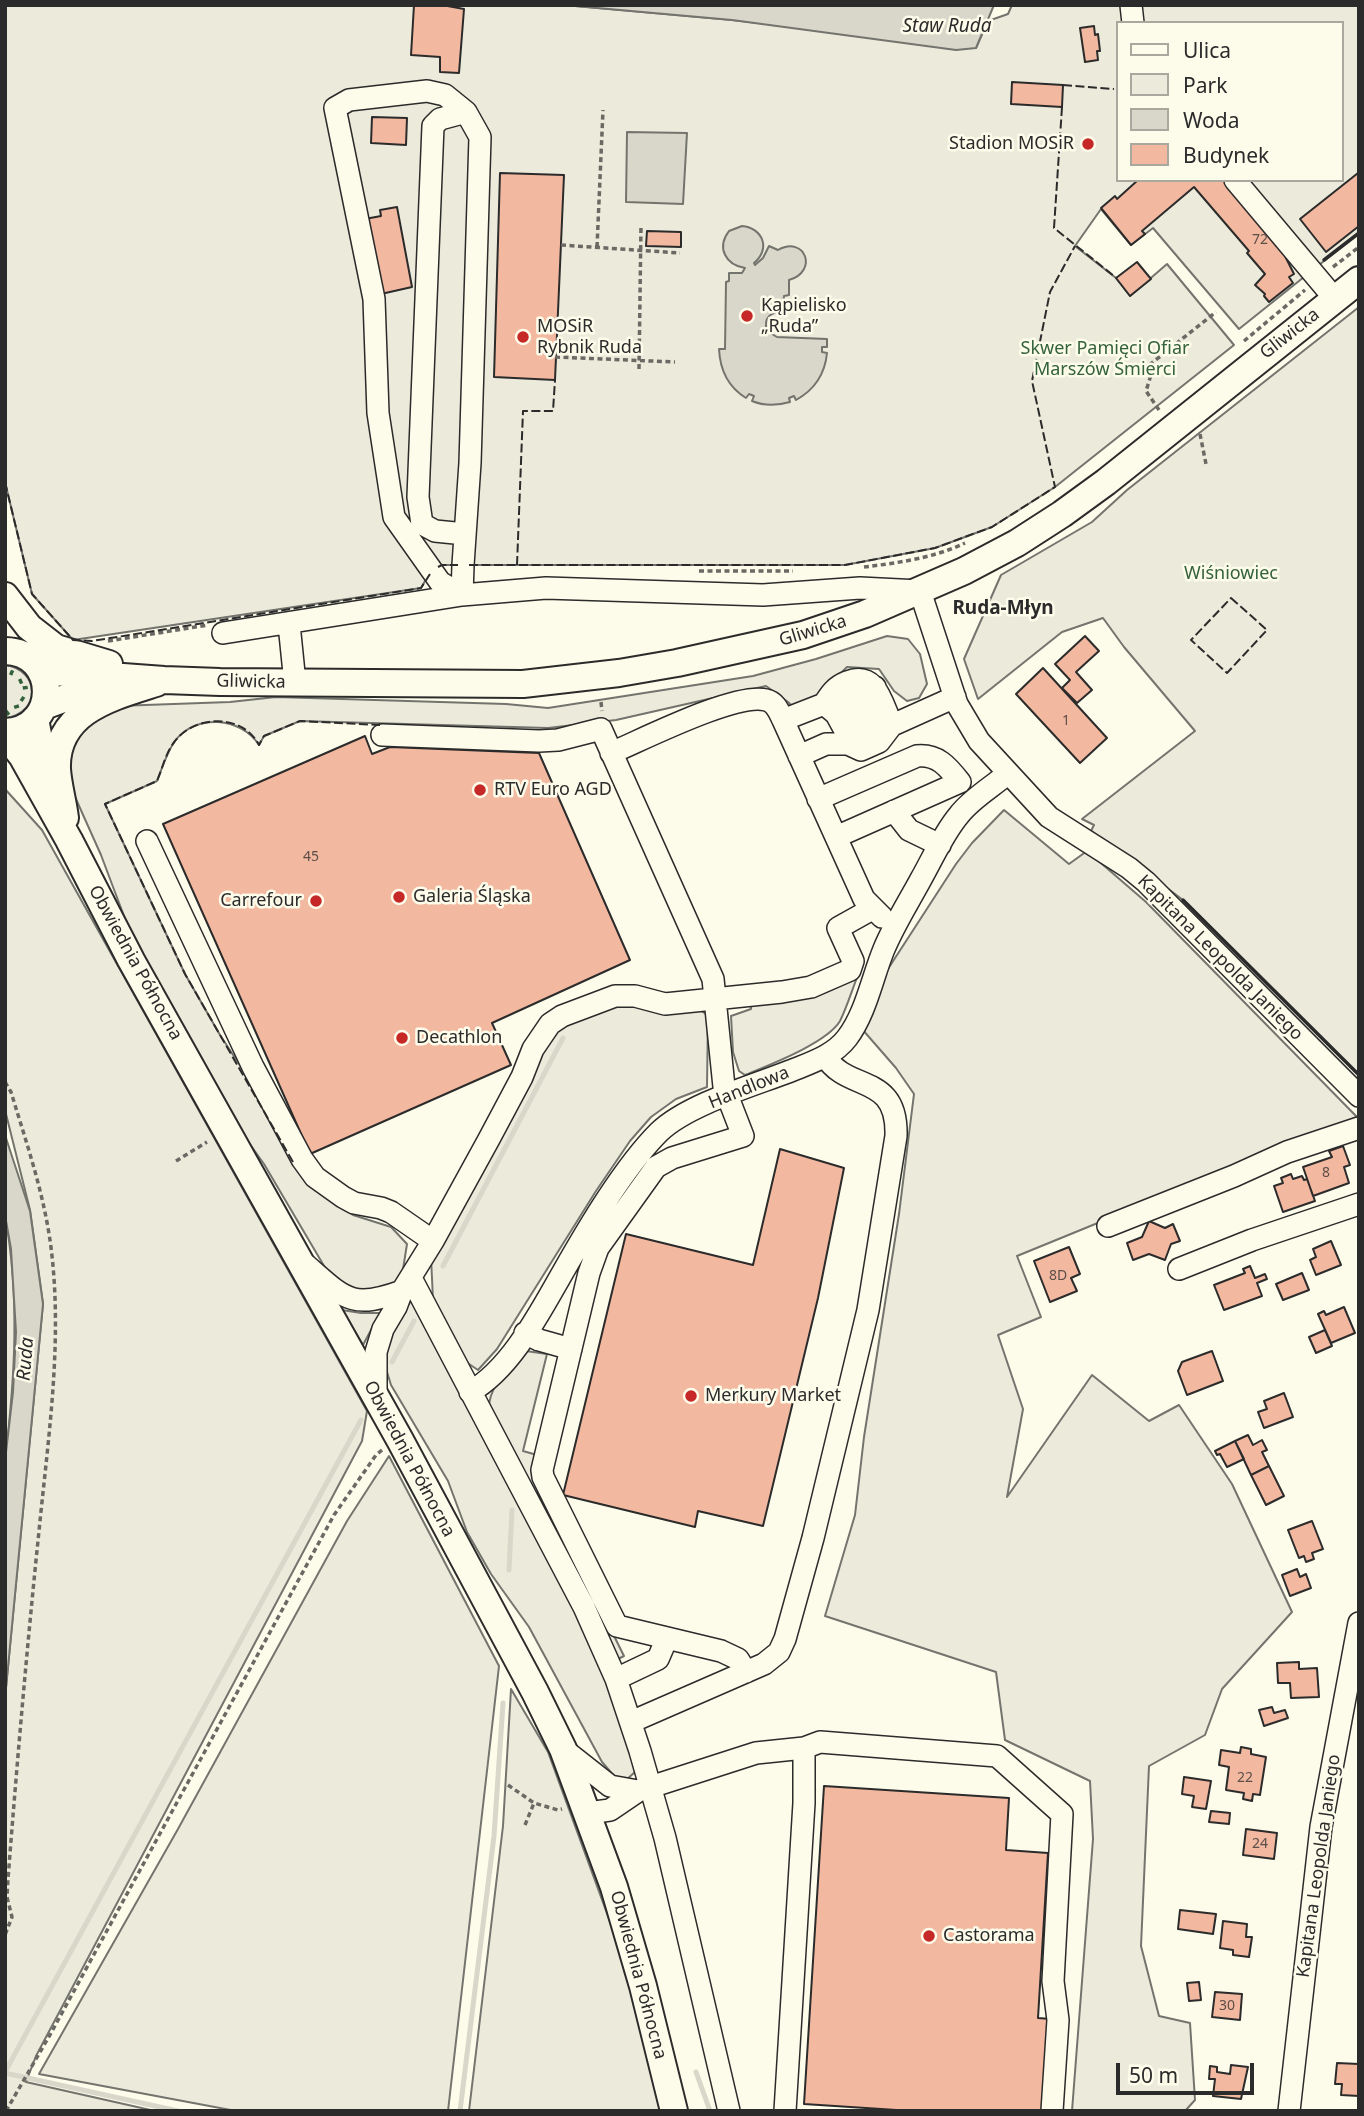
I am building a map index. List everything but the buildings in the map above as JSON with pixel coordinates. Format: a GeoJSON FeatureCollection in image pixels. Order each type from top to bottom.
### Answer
{"type":"FeatureCollection","features":[{"type":"Feature","properties":{"kind":"main road","name":"Gliwicka"},"geometry":{"type":"LineString","coordinates":[[24,659],[164,680],[481,685],[548,682],[620,673],[742,650],[803,635],[865,614],[920,591],[1017,543],[1106,482],[1326,289],[1359,280]]}},
{"type":"Feature","properties":{"kind":"main road"},"geometry":{"type":"LineString","coordinates":[[5,596],[29,627],[56,648],[164,680]]}},
{"type":"Feature","properties":{"kind":"main road"},"geometry":{"type":"LineString","coordinates":[[5,613],[24,659]]}},
{"type":"Feature","properties":{"kind":"main road","name":"Obwiednia Północna"},"geometry":{"type":"LineString","coordinates":[[24,659],[47,692],[40,712],[41,750],[69,840]]}},
{"type":"Feature","properties":{"kind":"main road","name":"Gliwicka"},"geometry":{"type":"LineString","coordinates":[[5,733],[24,727],[40,712],[94,689],[164,680]]}},
{"type":"Feature","properties":{"kind":"main road"},"geometry":{"type":"LineString","coordinates":[[69,840],[57,771],[65,735],[92,706],[164,680]]}},
{"type":"Feature","properties":{"kind":"main road","name":"Obwiednia Północna"},"geometry":{"type":"LineString","coordinates":[[5,733],[22,756],[131,960],[376,1396],[563,1749],[586,1807],[629,1934],[674,2111]]}},
{"type":"Feature","properties":{"kind":"main road"},"geometry":{"type":"LineString","coordinates":[[5,768],[23,783],[69,840]]}},
{"type":"Feature","properties":{"kind":"street"},"geometry":{"type":"LineString","coordinates":[[427,91],[445,94],[466,112],[480,137],[470,463],[461,579],[463,595],[440,582],[394,517],[378,413],[374,299],[335,108],[349,100],[427,91]]}},
{"type":"Feature","properties":{"kind":"street"},"geometry":{"type":"LineString","coordinates":[[465,534],[435,531],[422,524],[418,497],[433,126],[440,119],[466,112]]}},
{"type":"Feature","properties":{"kind":"street"},"geometry":{"type":"LineString","coordinates":[[1237,182],[1326,289]]}},
{"type":"Feature","properties":{"kind":"street"},"geometry":{"type":"LineString","coordinates":[[860,587],[865,614]]}},
{"type":"Feature","properties":{"kind":"street"},"geometry":{"type":"LineString","coordinates":[[223,633],[463,595],[547,588],[763,595],[860,587],[920,591]]}},
{"type":"Feature","properties":{"kind":"street","name":"Kapitana Leopolda Janiego"},"geometry":{"type":"LineString","coordinates":[[920,591],[955,697],[973,732],[1007,774],[1039,809],[1060,826],[1129,868],[1146,882],[1359,1096]]}},
{"type":"Feature","properties":{"kind":"street"},"geometry":{"type":"LineString","coordinates":[[289,624],[295,683]]}},
{"type":"Feature","properties":{"kind":"street"},"geometry":{"type":"LineString","coordinates":[[783,720],[824,704],[834,688],[863,679],[884,709]]}},
{"type":"Feature","properties":{"kind":"street"},"geometry":{"type":"LineString","coordinates":[[824,704],[836,714],[848,736],[884,709],[955,697]]}},
{"type":"Feature","properties":{"kind":"street"},"geometry":{"type":"LineString","coordinates":[[611,753],[706,711],[753,699],[771,702],[776,706],[800,756],[864,899],[872,909],[895,925]]}},
{"type":"Feature","properties":{"kind":"street"},"geometry":{"type":"LineString","coordinates":[[800,756],[826,744],[848,744],[884,709]]}},
{"type":"Feature","properties":{"kind":"street"},"geometry":{"type":"LineString","coordinates":[[382,735],[539,741],[558,740],[601,729],[713,979],[727,1096],[743,1136],[673,1158],[651,1171],[598,1248],[589,1273],[542,1474],[617,1626],[733,1655],[746,1672]]}},
{"type":"Feature","properties":{"kind":"street"},"geometry":{"type":"LineString","coordinates":[[818,799],[917,756],[928,755],[937,759],[960,782],[836,837]]}},
{"type":"Feature","properties":{"kind":"street","name":"Handlowa"},"geometry":{"type":"LineString","coordinates":[[470,1392],[496,1372],[525,1333],[589,1229],[646,1147],[665,1126],[727,1096],[825,1056],[844,1042],[853,1028],[895,925],[940,845],[959,814],[1007,774]]}},
{"type":"Feature","properties":{"kind":"street"},"geometry":{"type":"LineString","coordinates":[[894,811],[909,830],[940,845]]}},
{"type":"Feature","properties":{"kind":"street"},"geometry":{"type":"LineString","coordinates":[[147,841],[253,1067],[302,1159],[315,1177],[343,1197],[354,1203],[391,1212],[433,1241]]}},
{"type":"Feature","properties":{"kind":"street"},"geometry":{"type":"LineString","coordinates":[[376,1396],[376,1352],[379,1339],[406,1284],[433,1241],[522,1076],[533,1048],[550,1024],[562,1016],[615,996],[635,996],[665,1004],[801,990],[850,970],[853,961],[838,928],[872,909]]}},
{"type":"Feature","properties":{"kind":"street"},"geometry":{"type":"LineString","coordinates":[[631,1722],[774,1657],[785,1639],[813,1538],[868,1310],[896,1136],[894,1111],[888,1100],[877,1089],[836,1070],[825,1056]]}},
{"type":"Feature","properties":{"kind":"street"},"geometry":{"type":"LineString","coordinates":[[1108,1226],[1287,1152],[1359,1128]]}},
{"type":"Feature","properties":{"kind":"street"},"geometry":{"type":"LineString","coordinates":[[1179,1269],[1252,1240],[1359,1204]]}},
{"type":"Feature","properties":{"kind":"street"},"geometry":{"type":"LineString","coordinates":[[299,1259],[334,1290],[352,1299],[373,1300],[406,1284]]}},
{"type":"Feature","properties":{"kind":"street"},"geometry":{"type":"LineString","coordinates":[[406,1284],[470,1392],[584,1607],[616,1679],[631,1722],[644,1789],[665,1838],[729,2111]]}},
{"type":"Feature","properties":{"kind":"street"},"geometry":{"type":"LineString","coordinates":[[525,1333],[571,1349]]}},
{"type":"Feature","properties":{"kind":"street","name":"Kapitana Leopolda Janiego"},"geometry":{"type":"LineString","coordinates":[[1289,2111],[1322,1819],[1353,1688],[1359,1623]]}},
{"type":"Feature","properties":{"kind":"street"},"geometry":{"type":"LineString","coordinates":[[616,1679],[657,1659],[667,1638]]}},
{"type":"Feature","properties":{"kind":"street"},"geometry":{"type":"LineString","coordinates":[[586,1807],[616,1808],[644,1789],[756,1753],[804,1748],[820,1742],[997,1756],[1062,1814],[1053,1981],[1058,2020],[1052,2111]]}},
{"type":"Feature","properties":{"kind":"street"},"geometry":{"type":"LineString","coordinates":[[785,2111],[804,1803],[804,1748]]}},
{"type":"Feature","properties":{"kind":"street"},"geometry":{"type":"LineString","coordinates":[[563,1749],[610,1786],[644,1789]]}},
{"type":"Feature","properties":{"kind":"path"},"geometry":{"type":"LineString","coordinates":[[597,247],[603,110]]}},
{"type":"Feature","properties":{"kind":"path"},"geometry":{"type":"LineString","coordinates":[[639,369],[641,225]]}},
{"type":"Feature","properties":{"kind":"path"},"geometry":{"type":"LineString","coordinates":[[561,245],[680,253]]}},
{"type":"Feature","properties":{"kind":"path"},"geometry":{"type":"LineString","coordinates":[[1242,342],[1326,289],[1359,247]]}},
{"type":"Feature","properties":{"kind":"path"},"geometry":{"type":"LineString","coordinates":[[1149,418],[1159,410],[1146,391],[1151,375],[1148,366],[1216,312]]}},
{"type":"Feature","properties":{"kind":"path"},"geometry":{"type":"LineString","coordinates":[[555,357],[675,362]]}},
{"type":"Feature","properties":{"kind":"path"},"geometry":{"type":"LineString","coordinates":[[1199,429],[1206,464]]}},
{"type":"Feature","properties":{"kind":"path"},"geometry":{"type":"LineString","coordinates":[[953,549],[965,543]]}},
{"type":"Feature","properties":{"kind":"path"},"geometry":{"type":"LineString","coordinates":[[5,1082],[38,1180],[52,1255],[55,1316],[49,1429],[8,1879],[7,1897],[12,1917],[5,1935]]}},
{"type":"Feature","properties":{"kind":"path"},"geometry":{"type":"LineString","coordinates":[[176,1161],[227,1131]]}},
{"type":"Feature","properties":{"kind":"path"},"geometry":{"type":"LineString","coordinates":[[6,2111],[334,1515],[376,1455],[400,1440]]}},
{"type":"Feature","properties":{"kind":"path"},"geometry":{"type":"LineString","coordinates":[[508,1785],[534,1803],[558,1810],[586,1807]]}},
{"type":"Feature","properties":{"kind":"path"},"geometry":{"type":"LineString","coordinates":[[525,1825],[534,1803]]}},
{"type":"Feature","properties":{"kind":"green space","name":"MOSiR Rybnik Ruda"},"geometry":{"type":"Polygon","coordinates":[[[5,5],[564,5],[732,20],[976,48],[988,21],[1008,14],[1012,5],[1359,5],[1359,233],[1239,329],[1153,228],[1131,245],[1101,209],[1075,246],[1116,278],[1130,296],[1167,264],[1234,345],[1055,487],[992,527],[935,548],[845,565],[442,565],[428,576],[421,588],[73,640],[32,594],[5,482],[5,5]]]}},
{"type":"Feature","properties":{"kind":"green space","name":"Wiśniowiec"},"geometry":{"type":"Polygon","coordinates":[[[1359,307],[1359,1075],[1183,900],[1091,831],[1094,825],[1082,819],[1195,731],[1103,618],[1062,632],[978,699],[964,659],[1001,575],[1092,522],[1127,490],[1359,307]]]}},
{"type":"Feature","properties":{"kind":"green space"},"geometry":{"type":"Polygon","coordinates":[[[887,636],[908,639],[920,654],[927,684],[919,698],[907,701],[894,691],[879,669],[847,667],[800,714],[766,686],[616,720],[548,728],[300,721],[264,736],[259,745],[251,736],[230,724],[206,723],[194,726],[175,741],[157,781],[105,804],[185,974],[220,1035],[326,1196],[353,1215],[391,1227],[407,1244],[401,1282],[371,1291],[353,1288],[336,1279],[327,1271],[264,1164],[229,1115],[130,932],[101,855],[67,779],[70,751],[86,727],[117,706],[230,702],[276,697],[506,704],[548,708],[753,676],[887,636]]]}},
{"type":"Feature","properties":{"kind":"green space"},"geometry":{"type":"Polygon","coordinates":[[[5,665],[25,675],[32,692],[25,709],[17,715],[5,718],[5,665]]]}},
{"type":"Feature","properties":{"kind":"green space"},"geometry":{"type":"Polygon","coordinates":[[[5,789],[42,830],[367,1411],[362,1441],[36,2056],[26,2082],[155,2111],[5,2111],[5,1698],[43,1304],[30,1210],[5,1110],[5,789]]]}},
{"type":"Feature","properties":{"kind":"green space"},"geometry":{"type":"Polygon","coordinates":[[[1004,810],[1069,864],[1087,851],[1146,902],[1357,1117],[1017,1256],[1041,1317],[998,1335],[1023,1409],[1007,1497],[1092,1375],[1149,1421],[1179,1405],[1232,1484],[1292,1612],[1222,1689],[1205,1735],[1149,1766],[1141,1946],[1159,2016],[1190,2023],[1195,2100],[1185,2111],[1072,2111],[1093,1839],[1090,1781],[1005,1740],[996,1672],[825,1616],[855,1515],[914,1094],[896,1068],[862,1029],[886,972],[956,864],[1004,810]]]}},
{"type":"Feature","properties":{"kind":"green space"},"geometry":{"type":"Polygon","coordinates":[[[858,975],[843,1016],[833,1029],[811,1045],[782,1059],[745,1075],[739,1071],[733,1052],[731,1016],[751,1009],[751,1004],[858,975]]]}},
{"type":"Feature","properties":{"kind":"green space"},"geometry":{"type":"Polygon","coordinates":[[[610,1004],[694,1007],[708,1015],[707,1087],[676,1099],[651,1117],[630,1141],[497,1349],[478,1370],[463,1360],[433,1300],[431,1257],[552,1033],[610,1004]]]}},
{"type":"Feature","properties":{"kind":"green space"},"geometry":{"type":"Polygon","coordinates":[[[5,1215],[13,1276],[14,1338],[5,1461],[5,1215]]]}},
{"type":"Feature","properties":{"kind":"green space"},"geometry":{"type":"Polygon","coordinates":[[[411,1301],[489,1440],[606,1673],[634,1756],[635,1772],[626,1780],[615,1777],[602,1762],[529,1627],[491,1574],[467,1532],[448,1481],[391,1385],[383,1359],[390,1330],[411,1301]]]}},
{"type":"Feature","properties":{"kind":"green space"},"geometry":{"type":"Polygon","coordinates":[[[342,1310],[380,1313],[363,1345],[342,1310]]]}},
{"type":"Feature","properties":{"kind":"green space"},"geometry":{"type":"Polygon","coordinates":[[[526,1351],[547,1354],[523,1451],[537,1455],[536,1479],[624,1656],[618,1659],[489,1409],[496,1385],[526,1351]]]}},
{"type":"Feature","properties":{"kind":"green space"},"geometry":{"type":"Polygon","coordinates":[[[389,1456],[499,1666],[448,2111],[236,2111],[39,2074],[178,1829],[347,1521],[389,1456]]]}},
{"type":"Feature","properties":{"kind":"green space"},"geometry":{"type":"Polygon","coordinates":[[[511,1689],[548,1752],[620,1949],[661,2111],[469,2111],[503,1826],[511,1689]]]}},
{"type":"Feature","properties":{"kind":"water","name":"Staw Ruda"},"geometry":{"type":"Polygon","coordinates":[[[564,5],[994,5],[976,48],[956,50],[732,20],[564,5]]]}},
{"type":"Feature","properties":{"kind":"water"},"geometry":{"type":"Polygon","coordinates":[[[627,132],[687,133],[683,204],[626,202],[627,132]]]}},
{"type":"Feature","properties":{"kind":"water","name":"Kąpielisko „Ruda”"},"geometry":{"type":"Polygon","coordinates":[[[742,226],[755,231],[762,240],[762,252],[755,265],[763,258],[769,246],[778,250],[795,247],[805,256],[804,269],[789,280],[789,295],[784,296],[783,312],[769,316],[766,322],[767,331],[777,337],[827,339],[827,347],[822,347],[822,352],[827,353],[818,381],[796,400],[794,396],[789,398],[790,402],[766,405],[752,401],[754,396],[749,394],[746,398],[730,383],[721,364],[719,349],[725,349],[726,282],[729,281],[729,273],[742,273],[745,268],[728,259],[723,244],[729,231],[742,226]]]}},
{"type":"Feature","properties":{"kind":"water","name":"Ruda"},"geometry":{"type":"Polygon","coordinates":[[[5,1135],[30,1211],[43,1304],[5,1698],[5,1461],[13,1392],[16,1332],[11,1249],[5,1215],[5,1135]]]}},
{"type":"Feature","properties":{"kind":"waterway"},"geometry":{"type":"LineString","coordinates":[[443,1266],[563,1038]]}},
{"type":"Feature","properties":{"kind":"waterway"},"geometry":{"type":"LineString","coordinates":[[392,1362],[414,1321]]}},
{"type":"Feature","properties":{"kind":"waterway"},"geometry":{"type":"LineString","coordinates":[[5,2072],[361,1420]]}},
{"type":"Feature","properties":{"kind":"waterway"},"geometry":{"type":"LineString","coordinates":[[509,1570],[512,1510]]}},
{"type":"Feature","properties":{"kind":"waterway"},"geometry":{"type":"LineString","coordinates":[[460,2111],[494,1836],[503,1703]]}},
{"type":"Feature","properties":{"kind":"waterway"},"geometry":{"type":"LineString","coordinates":[[696,2072],[710,2111]]}},
{"type":"Feature","properties":{"kind":"waterway"},"geometry":{"type":"LineString","coordinates":[[5,2073],[178,2111]]}},
{"type":"Feature","properties":{"kind":"hedge"},"geometry":{"type":"LineString","coordinates":[[10,672],[17,675]]}},
{"type":"Feature","properties":{"kind":"hedge"},"geometry":{"type":"LineString","coordinates":[[19,682],[26,679]]}},
{"type":"Feature","properties":{"kind":"hedge"},"geometry":{"type":"LineString","coordinates":[[25,686],[26,693]]}},
{"type":"Feature","properties":{"kind":"hedge"},"geometry":{"type":"LineString","coordinates":[[21,698],[27,702]]}},
{"type":"Feature","properties":{"kind":"hedge"},"geometry":{"type":"LineString","coordinates":[[16,705],[18,711]]}},
{"type":"Feature","properties":{"kind":"hedge"},"geometry":{"type":"LineString","coordinates":[[6,714],[11,710]]}},
{"type":"Feature","properties":{"kind":"fence"},"geometry":{"type":"LineString","coordinates":[[1063,85],[1114,89]]}},
{"type":"Feature","properties":{"kind":"fence"},"geometry":{"type":"LineString","coordinates":[[1062,107],[1054,228],[1114,276]]}},
{"type":"Feature","properties":{"kind":"fence"},"geometry":{"type":"LineString","coordinates":[[469,565],[845,565],[935,548],[992,527],[1055,487],[1032,381],[1050,292],[1075,246]]}},
{"type":"Feature","properties":{"kind":"fence"},"geometry":{"type":"LineString","coordinates":[[517,565],[523,411],[553,411],[555,380]]}},
{"type":"Feature","properties":{"kind":"fence"},"geometry":{"type":"LineString","coordinates":[[5,482],[32,594],[73,640],[92,641],[421,588],[430,574]]}},
{"type":"Feature","properties":{"kind":"fence"},"geometry":{"type":"LineString","coordinates":[[438,567],[458,565]]}},
{"type":"Feature","properties":{"kind":"fence"},"geometry":{"type":"LineString","coordinates":[[1231,598],[1267,630],[1227,673],[1191,640],[1231,598]]}},
{"type":"Feature","properties":{"kind":"fence"},"geometry":{"type":"LineString","coordinates":[[293,1162],[185,974],[105,804],[157,781],[175,741],[184,732],[207,722],[231,723],[252,735],[259,745],[264,736],[300,721],[380,725]]}},
{"type":"Feature","properties":{"kind":"wall"},"geometry":{"type":"LineString","coordinates":[[1324,260],[1359,233]]}},
{"type":"Feature","properties":{"kind":"wall"},"geometry":{"type":"LineString","coordinates":[[1183,900],[1359,1075]]}},
{"type":"Feature","properties":{"kind":"place","name":"Stadion MOSiR"},"geometry":{"type":"Point","coordinates":[1088,144]}},
{"type":"Feature","properties":{"kind":"place","name":"Kąpielisko „Ruda”"},"geometry":{"type":"Point","coordinates":[747,316]}},
{"type":"Feature","properties":{"kind":"place","name":"MOSiR Rybnik Ruda"},"geometry":{"type":"Point","coordinates":[523,337]}},
{"type":"Feature","properties":{"kind":"place","name":"RTV Euro AGD"},"geometry":{"type":"Point","coordinates":[480,790]}},
{"type":"Feature","properties":{"kind":"place","name":"Galeria Śląska"},"geometry":{"type":"Point","coordinates":[399,897]}},
{"type":"Feature","properties":{"kind":"place","name":"Carrefour"},"geometry":{"type":"Point","coordinates":[316,901]}},
{"type":"Feature","properties":{"kind":"place","name":"Decathlon"},"geometry":{"type":"Point","coordinates":[402,1038]}},
{"type":"Feature","properties":{"kind":"place","name":"Merkury Market"},"geometry":{"type":"Point","coordinates":[691,1396]}},
{"type":"Feature","properties":{"kind":"place","name":"Castorama"},"geometry":{"type":"Point","coordinates":[929,1936]}},
{"type":"Feature","properties":{"kind":"district","name":"Ruda-Młyn"},"geometry":{"type":"Point","coordinates":[1003,609]}},
{"type":"Feature","properties":{"kind":"park label","name":"Skwer Pamięci Ofiar Marszów Śmierci"},"geometry":{"type":"Point","coordinates":[1105,359]}}]}
